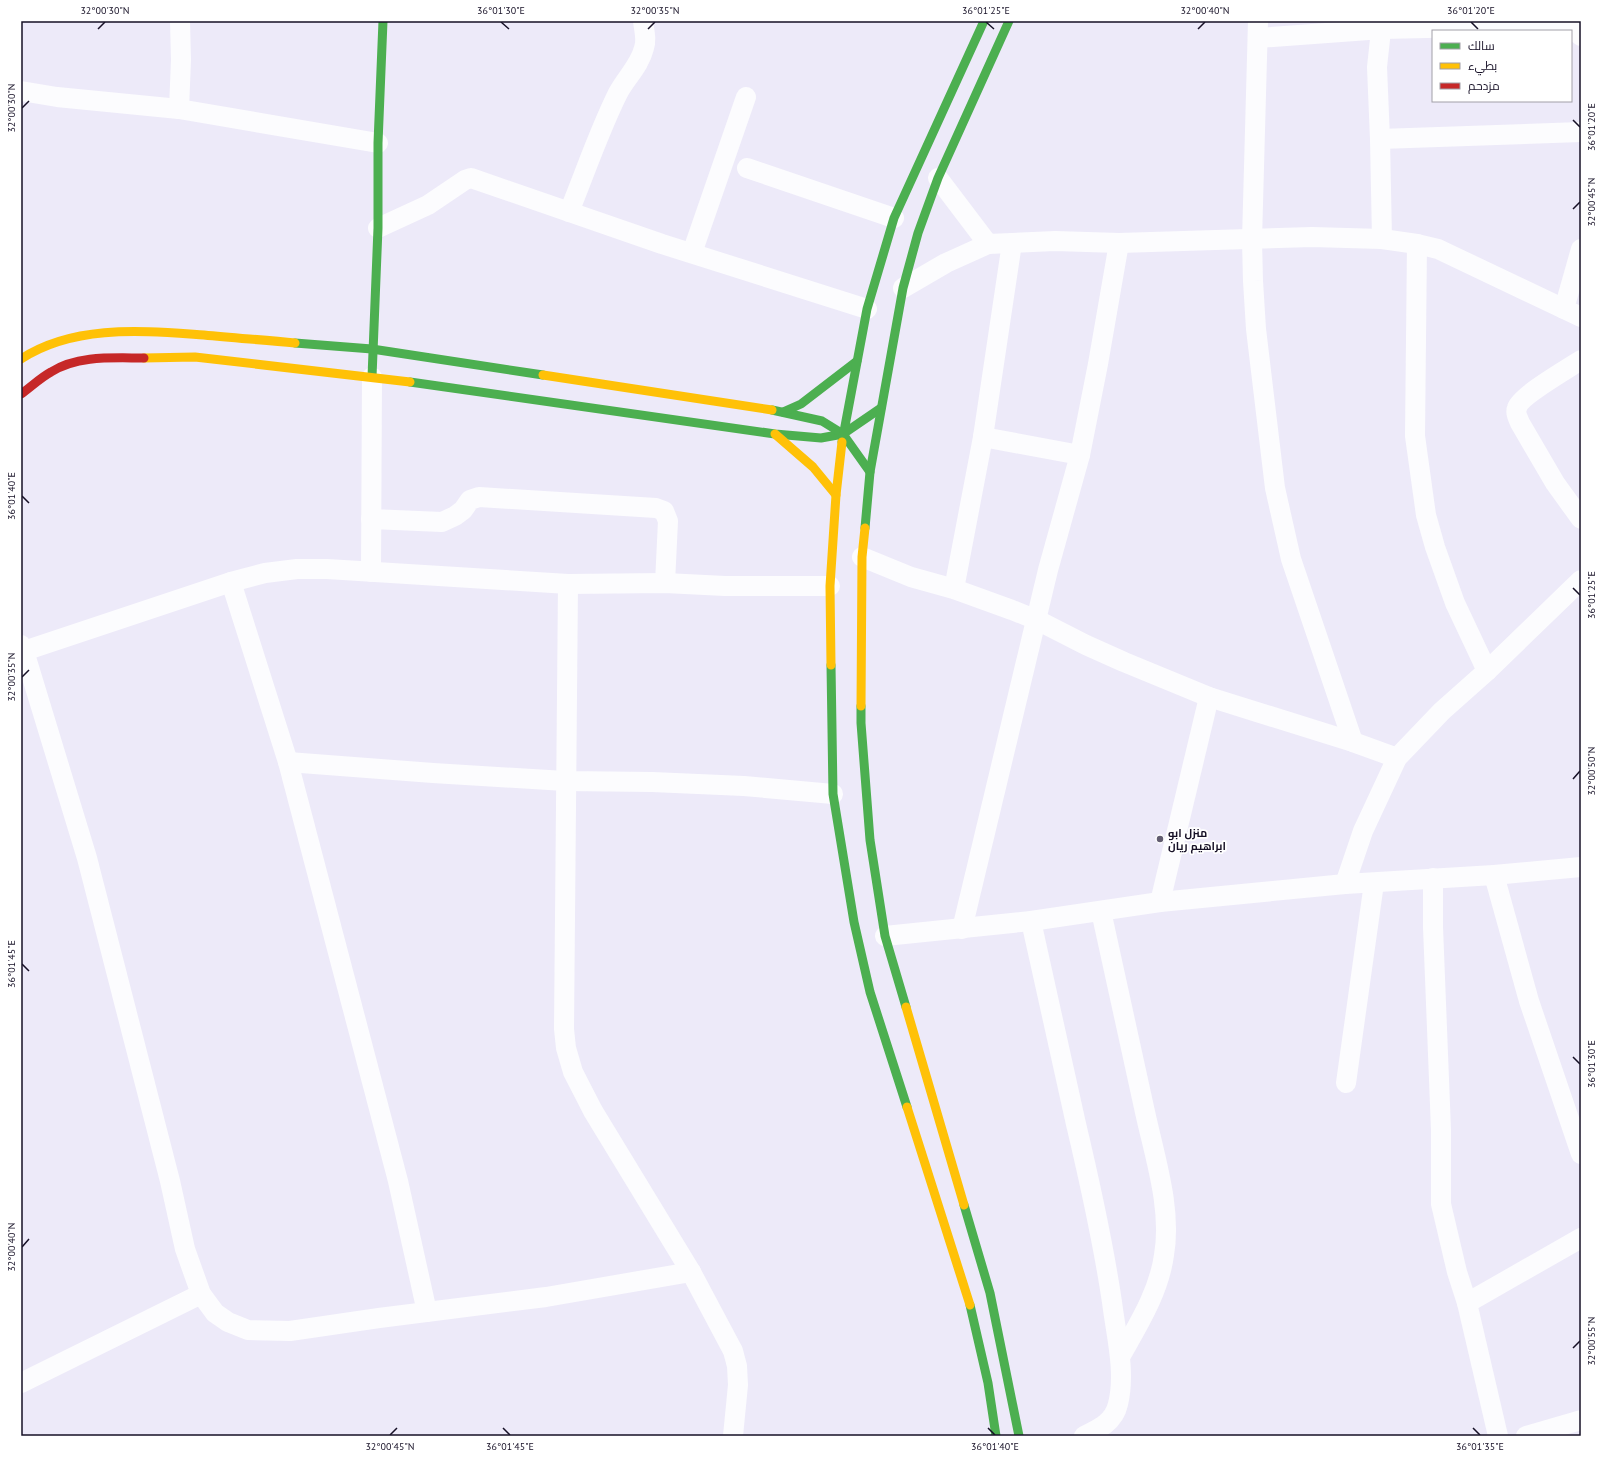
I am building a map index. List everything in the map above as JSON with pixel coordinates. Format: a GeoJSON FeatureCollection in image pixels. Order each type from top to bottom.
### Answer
{"type":"FeatureCollection","features":[{"type":"Feature","properties":{"kind":"main road"},"geometry":{"type":"LineString","coordinates":[[372,377],[378,228],[378,143],[383,21]]}},
{"type":"Feature","properties":{"kind":"main road"},"geometry":{"type":"LineString","coordinates":[[984,21],[894,218],[867,309],[842,434],[830,586],[833,794],[854,922],[870,992],[972,1314],[988,1383],[996,1436]]}},
{"type":"Feature","properties":{"kind":"main road"},"geometry":{"type":"LineString","coordinates":[[1009,21],[938,178],[918,233],[903,288],[870,472],[862,557],[862,723],[870,840],[885,936],[990,1293],[1019,1436]]}},
{"type":"Feature","properties":{"kind":"main road"},"geometry":{"type":"LineString","coordinates":[[21,359],[35,350],[74,337],[126,331],[161,332],[372,349],[434,357],[783,412],[822,422],[842,434],[870,472]]}},
{"type":"Feature","properties":{"kind":"main road"},"geometry":{"type":"LineString","coordinates":[[21,394],[50,372],[84,360],[104,358],[195,357],[372,377],[776,434],[821,438],[842,434],[881,408]]}},
{"type":"Feature","properties":{"kind":"main road"},"geometry":{"type":"LineString","coordinates":[[783,412],[801,404],[857,362]]}},
{"type":"Feature","properties":{"kind":"main road"},"geometry":{"type":"LineString","coordinates":[[776,434],[813,467],[836,495]]}},
{"type":"Feature","properties":{"kind":"street"},"geometry":{"type":"LineString","coordinates":[[179,110],[181,60],[180,21]]}},
{"type":"Feature","properties":{"kind":"street"},"geometry":{"type":"LineString","coordinates":[[569,212],[604,123],[618,92],[637,64],[645,47],[643,21]]}},
{"type":"Feature","properties":{"kind":"street"},"geometry":{"type":"LineString","coordinates":[[1382,25],[1377,67],[1382,239]]}},
{"type":"Feature","properties":{"kind":"street"},"geometry":{"type":"LineString","coordinates":[[1353,742],[1291,559],[1278,503],[1256,329],[1253,281],[1252,240],[1258,30],[1382,25],[1556,25],[1570,27],[1581,36]]}},
{"type":"Feature","properties":{"kind":"street"},"geometry":{"type":"LineString","coordinates":[[21,91],[57,97],[179,110],[378,143]]}},
{"type":"Feature","properties":{"kind":"street"},"geometry":{"type":"LineString","coordinates":[[692,253],[746,97]]}},
{"type":"Feature","properties":{"kind":"street"},"geometry":{"type":"LineString","coordinates":[[1380,139],[1581,132]]}},
{"type":"Feature","properties":{"kind":"street"},"geometry":{"type":"LineString","coordinates":[[747,168],[894,218]]}},
{"type":"Feature","properties":{"kind":"street"},"geometry":{"type":"LineString","coordinates":[[378,228],[428,205],[465,180],[471,178],[692,253],[867,309]]}},
{"type":"Feature","properties":{"kind":"street"},"geometry":{"type":"LineString","coordinates":[[938,178],[988,244]]}},
{"type":"Feature","properties":{"kind":"street"},"geometry":{"type":"LineString","coordinates":[[903,288],[946,263],[988,244],[1055,241],[1119,243],[1312,237],[1382,239],[1417,244],[1438,249],[1572,313],[1581,249]]}},
{"type":"Feature","properties":{"kind":"street"},"geometry":{"type":"LineString","coordinates":[[954,589],[982,437],[1012,243]]}},
{"type":"Feature","properties":{"kind":"street"},"geometry":{"type":"LineString","coordinates":[[962,929],[1048,570],[1080,455],[1100,357],[1119,243]]}},
{"type":"Feature","properties":{"kind":"street"},"geometry":{"type":"LineString","coordinates":[[1417,244],[1415,436],[1426,515],[1435,547],[1455,603],[1487,671]]}},
{"type":"Feature","properties":{"kind":"street"},"geometry":{"type":"LineString","coordinates":[[1581,360],[1525,397],[1517,407],[1516,413],[1520,423],[1555,483],[1581,519]]}},
{"type":"Feature","properties":{"kind":"street"},"geometry":{"type":"LineString","coordinates":[[371,572],[372,377]]}},
{"type":"Feature","properties":{"kind":"street"},"geometry":{"type":"LineString","coordinates":[[982,437],[1080,455]]}},
{"type":"Feature","properties":{"kind":"street"},"geometry":{"type":"LineString","coordinates":[[371,519],[442,522],[455,516],[463,510],[470,500],[479,497],[656,508],[664,511],[668,521],[665,583]]}},
{"type":"Feature","properties":{"kind":"street"},"geometry":{"type":"LineString","coordinates":[[862,557],[911,577],[954,589],[1036,620],[1118,660],[1209,697],[1353,742],[1397,758]]}},
{"type":"Feature","properties":{"kind":"street"},"geometry":{"type":"LineString","coordinates":[[691,1272],[546,1297],[290,1331],[264,1332],[248,1330],[228,1322],[215,1313],[201,1294],[186,1249],[87,858],[23,648],[231,582],[265,573],[296,569],[568,584],[665,583],[725,586],[830,586]]}},
{"type":"Feature","properties":{"kind":"street"},"geometry":{"type":"LineString","coordinates":[[1345,884],[1363,831],[1397,758],[1442,712],[1487,671],[1581,580]]}},
{"type":"Feature","properties":{"kind":"street"},"geometry":{"type":"LineString","coordinates":[[231,582],[288,762],[398,1181],[427,1312]]}},
{"type":"Feature","properties":{"kind":"street"},"geometry":{"type":"LineString","coordinates":[[568,584],[565,781],[564,1030],[566,1048],[573,1072],[593,1111],[691,1272],[733,1351],[737,1366],[738,1385],[733,1436]]}},
{"type":"Feature","properties":{"kind":"street"},"geometry":{"type":"LineString","coordinates":[[1160,902],[1209,697]]}},
{"type":"Feature","properties":{"kind":"street"},"geometry":{"type":"LineString","coordinates":[[288,762],[565,781],[736,785],[833,794]]}},
{"type":"Feature","properties":{"kind":"street"},"geometry":{"type":"LineString","coordinates":[[885,936],[1031,921],[1160,902],[1345,884],[1494,875],[1581,867]]}},
{"type":"Feature","properties":{"kind":"street"},"geometry":{"type":"LineString","coordinates":[[1494,875],[1529,1001],[1581,1154]]}},
{"type":"Feature","properties":{"kind":"street"},"geometry":{"type":"LineString","coordinates":[[1433,878],[1433,927],[1441,1130],[1441,1204],[1457,1272],[1467,1302],[1498,1436]]}},
{"type":"Feature","properties":{"kind":"street"},"geometry":{"type":"LineString","coordinates":[[1346,1083],[1374,883]]}},
{"type":"Feature","properties":{"kind":"street"},"geometry":{"type":"LineString","coordinates":[[1101,911],[1161,1183],[1167,1236],[1164,1257],[1157,1285],[1142,1318],[1120,1357]]}},
{"type":"Feature","properties":{"kind":"street"},"geometry":{"type":"LineString","coordinates":[[1031,921],[1105,1253],[1120,1357],[1120,1388],[1118,1405],[1114,1414],[1107,1423],[1099,1429],[1084,1436]]}},
{"type":"Feature","properties":{"kind":"street"},"geometry":{"type":"LineString","coordinates":[[1467,1302],[1581,1238]]}},
{"type":"Feature","properties":{"kind":"street"},"geometry":{"type":"LineString","coordinates":[[21,1383],[201,1294]]}},
{"type":"Feature","properties":{"kind":"street"},"geometry":{"type":"LineString","coordinates":[[1526,1436],[1581,1420]]}},
{"type":"Feature","properties":{"kind":"traffic: fast"},"geometry":{"type":"LineString","coordinates":[[372,377],[378,228],[378,143],[383,21]]}},
{"type":"Feature","properties":{"kind":"traffic: fast"},"geometry":{"type":"LineString","coordinates":[[842,442],[867,309],[894,218],[984,21]]}},
{"type":"Feature","properties":{"kind":"traffic: fast"},"geometry":{"type":"LineString","coordinates":[[865,528],[870,472],[903,288],[918,233],[938,178],[1009,21]]}},
{"type":"Feature","properties":{"kind":"traffic: fast"},"geometry":{"type":"LineString","coordinates":[[295,343],[372,349],[543,375]]}},
{"type":"Feature","properties":{"kind":"traffic: fast"},"geometry":{"type":"LineString","coordinates":[[783,412],[801,404],[857,361]]}},
{"type":"Feature","properties":{"kind":"traffic: fast"},"geometry":{"type":"LineString","coordinates":[[410,382],[775,434],[821,438],[843,434],[881,408]]}},
{"type":"Feature","properties":{"kind":"traffic: fast"},"geometry":{"type":"LineString","coordinates":[[772,410],[822,421],[843,434],[870,472]]}},
{"type":"Feature","properties":{"kind":"traffic: fast"},"geometry":{"type":"LineString","coordinates":[[831,665],[833,794],[854,922],[870,992],[907,1107]]}},
{"type":"Feature","properties":{"kind":"traffic: fast"},"geometry":{"type":"LineString","coordinates":[[861,706],[870,840],[885,936],[906,1007]]}},
{"type":"Feature","properties":{"kind":"traffic: fast"},"geometry":{"type":"LineString","coordinates":[[964,1205],[990,1293],[1019,1436]]}},
{"type":"Feature","properties":{"kind":"traffic: fast"},"geometry":{"type":"LineString","coordinates":[[970,1305],[988,1383],[996,1436]]}},
{"type":"Feature","properties":{"kind":"traffic: slow"},"geometry":{"type":"LineString","coordinates":[[21,359],[42,348],[64,340],[110,332],[181,333],[295,343]]}},
{"type":"Feature","properties":{"kind":"traffic: slow"},"geometry":{"type":"LineString","coordinates":[[144,358],[195,357],[410,382]]}},
{"type":"Feature","properties":{"kind":"traffic: slow"},"geometry":{"type":"LineString","coordinates":[[543,375],[772,410]]}},
{"type":"Feature","properties":{"kind":"traffic: slow"},"geometry":{"type":"LineString","coordinates":[[775,434],[813,467],[836,495]]}},
{"type":"Feature","properties":{"kind":"traffic: slow"},"geometry":{"type":"LineString","coordinates":[[831,665],[830,586],[836,495],[842,442]]}},
{"type":"Feature","properties":{"kind":"traffic: slow"},"geometry":{"type":"LineString","coordinates":[[861,706],[862,557],[865,528]]}},
{"type":"Feature","properties":{"kind":"traffic: slow"},"geometry":{"type":"LineString","coordinates":[[906,1007],[964,1205]]}},
{"type":"Feature","properties":{"kind":"traffic: slow"},"geometry":{"type":"LineString","coordinates":[[907,1107],[970,1305]]}},
{"type":"Feature","properties":{"kind":"traffic: jam"},"geometry":{"type":"LineString","coordinates":[[21,394],[47,374],[73,363],[84,360],[108,358],[144,358]]}},
{"type":"Feature","properties":{"kind":"place","name":"منزل ابو ابراهيم ريان"},"geometry":{"type":"Point","coordinates":[1160,839]}}]}
